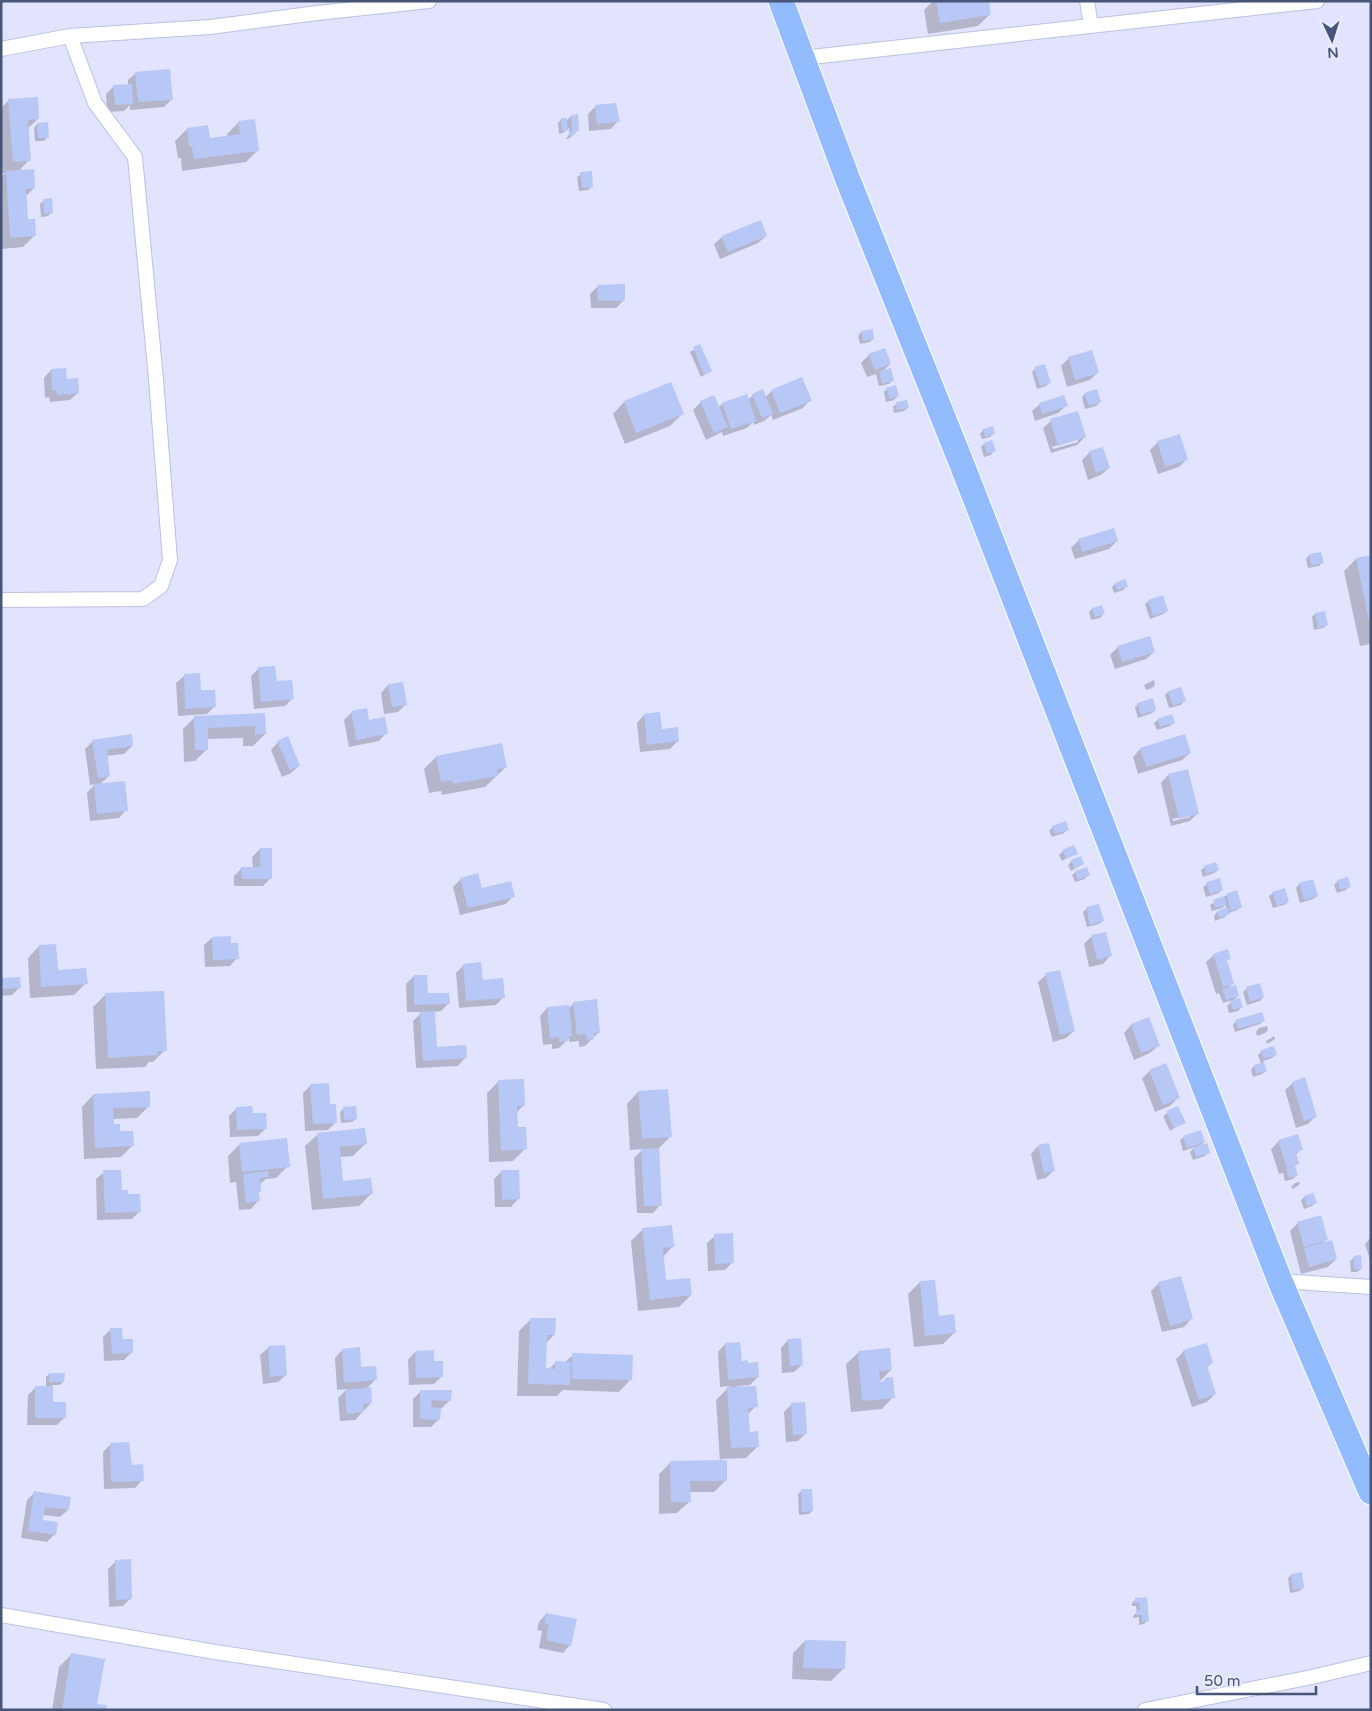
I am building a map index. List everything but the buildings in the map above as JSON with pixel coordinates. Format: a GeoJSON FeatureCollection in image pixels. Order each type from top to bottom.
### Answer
{"type":"FeatureCollection","features":[{"type":"Feature","properties":{"kind":"highway"},"geometry":{"type":"LineString","coordinates":[[781,1],[852,189],[968,480],[1280,1280],[1371,1492]]}},
{"type":"Feature","properties":{"kind":"street"},"geometry":{"type":"LineString","coordinates":[[1,49],[70,36],[210,27],[429,1]]}},
{"type":"Feature","properties":{"kind":"street"},"geometry":{"type":"LineString","coordinates":[[1087,1],[1091,26]]}},
{"type":"Feature","properties":{"kind":"street"},"geometry":{"type":"LineString","coordinates":[[802,58],[1318,1]]}},
{"type":"Feature","properties":{"kind":"street"},"geometry":{"type":"LineString","coordinates":[[1,600],[142,599],[161,586],[170,560],[156,379],[135,157],[95,103],[70,36]]}},
{"type":"Feature","properties":{"kind":"street"},"geometry":{"type":"LineString","coordinates":[[1280,1280],[1371,1287]]}},
{"type":"Feature","properties":{"kind":"street"},"geometry":{"type":"LineString","coordinates":[[1,1615],[215,1652],[604,1710]]}},
{"type":"Feature","properties":{"kind":"street"},"geometry":{"type":"LineString","coordinates":[[1145,1710],[1312,1677],[1371,1663]]}}]}
